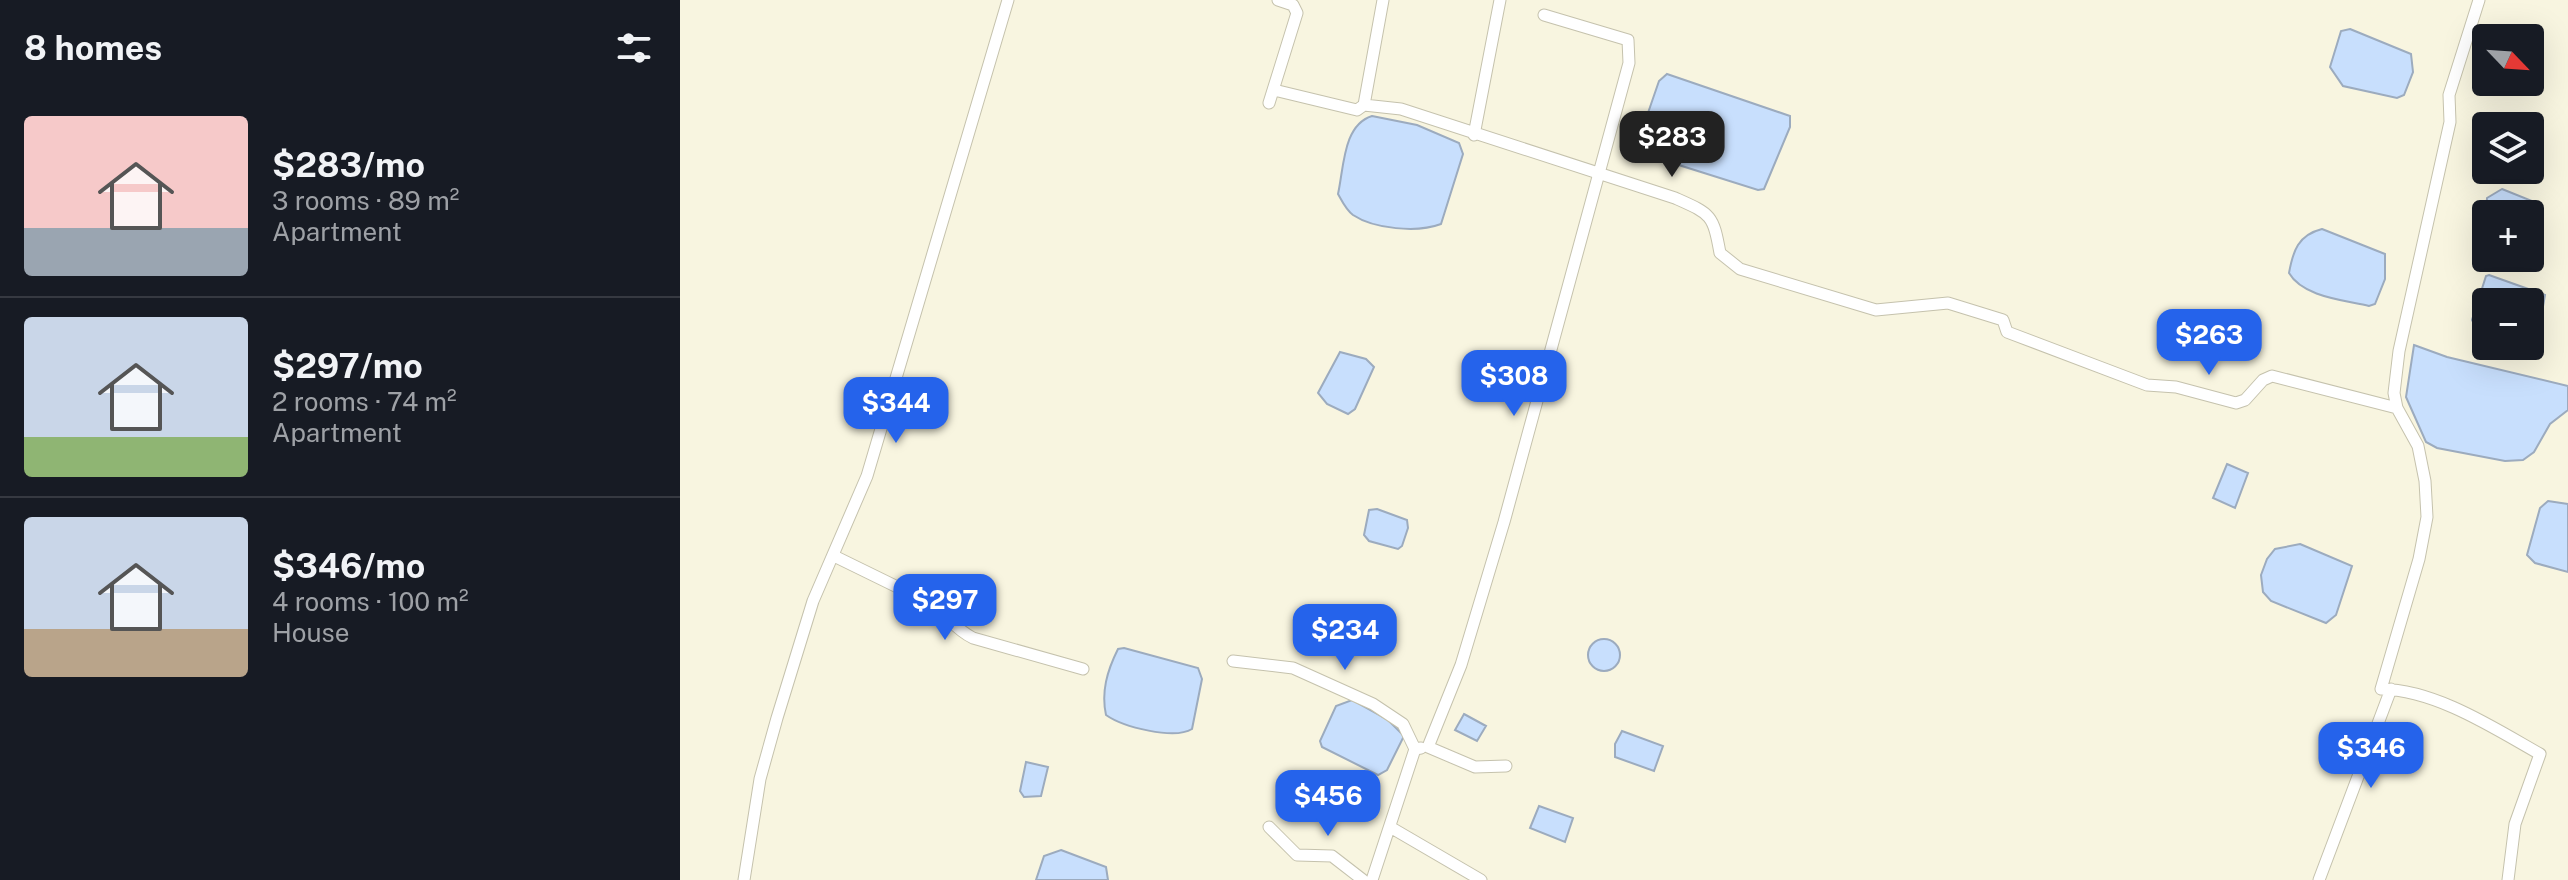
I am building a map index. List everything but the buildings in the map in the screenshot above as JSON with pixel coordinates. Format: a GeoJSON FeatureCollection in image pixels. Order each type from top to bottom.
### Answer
{"type":"FeatureCollection","features":[{"type":"Feature","properties":{"kind":"street"},"geometry":{"type":"LineString","coordinates":[[744,880],[768,747],[813,601],[857,505],[875,452],[1008,0]]}},
{"type":"Feature","properties":{"kind":"street"},"geometry":{"type":"LineString","coordinates":[[1269,103],[1297,13],[1293,5],[1278,0]]}},
{"type":"Feature","properties":{"kind":"street"},"geometry":{"type":"LineString","coordinates":[[1364,105],[1383,0]]}},
{"type":"Feature","properties":{"kind":"street"},"geometry":{"type":"LineString","coordinates":[[1474,135],[1500,0]]}},
{"type":"Feature","properties":{"kind":"street"},"geometry":{"type":"LineString","coordinates":[[2479,0],[2449,95],[2450,122],[2399,351],[2394,393],[2397,408],[2418,446],[2425,481],[2427,517],[2419,559],[2381,689],[2426,698],[2490,726],[2540,754],[2515,824],[2508,880]]}},
{"type":"Feature","properties":{"kind":"street"},"geometry":{"type":"LineString","coordinates":[[1428,747],[1461,665],[1504,522],[1629,63],[1628,40],[1544,15]]}},
{"type":"Feature","properties":{"kind":"street"},"geometry":{"type":"LineString","coordinates":[[1274,90],[1357,110],[1364,105],[1401,109],[1700,209],[1715,223],[1720,253],[1740,269],[1794,287],[1876,310],[1948,303],[2003,320],[2007,332],[2136,381],[2176,387],[2227,401],[2245,400],[2263,380],[2272,376],[2397,408]]}},
{"type":"Feature","properties":{"kind":"street"},"geometry":{"type":"LineString","coordinates":[[834,556],[928,602],[941,610],[959,632],[1083,669]]}},
{"type":"Feature","properties":{"kind":"street"},"geometry":{"type":"LineString","coordinates":[[1233,661],[1293,668],[1373,704],[1403,724],[1415,749],[1372,880]]}},
{"type":"Feature","properties":{"kind":"street"},"geometry":{"type":"LineString","coordinates":[[2319,880],[2391,689]]}},
{"type":"Feature","properties":{"kind":"street"},"geometry":{"type":"LineString","coordinates":[[1415,749],[1428,747],[1475,767],[1506,766]]}},
{"type":"Feature","properties":{"kind":"street"},"geometry":{"type":"LineString","coordinates":[[1269,827],[1297,855],[1332,856],[1363,880]]}},
{"type":"Feature","properties":{"kind":"street"},"geometry":{"type":"LineString","coordinates":[[1390,827],[1481,880]]}},
{"type":"Feature","properties":{"kind":"water"},"geometry":{"type":"Polygon","coordinates":[[[2350,29],[2411,54],[2413,72],[2404,95],[2397,98],[2343,86],[2330,67],[2341,31],[2350,29]]]}},
{"type":"Feature","properties":{"kind":"water"},"geometry":{"type":"Polygon","coordinates":[[[1667,74],[1790,116],[1790,127],[1764,189],[1758,190],[1647,155],[1640,148],[1639,139],[1659,81],[1667,74]]]}},
{"type":"Feature","properties":{"kind":"water"},"geometry":{"type":"Polygon","coordinates":[[[1372,116],[1417,125],[1459,143],[1463,154],[1441,224],[1408,229],[1372,224],[1351,213],[1344,205],[1338,194],[1346,148],[1355,128],[1372,116]]]}},
{"type":"Feature","properties":{"kind":"water"},"geometry":{"type":"Polygon","coordinates":[[[2502,189],[2530,200],[2487,200],[2502,189]]]}},
{"type":"Feature","properties":{"kind":"water"},"geometry":{"type":"Polygon","coordinates":[[[2322,229],[2385,254],[2385,279],[2375,304],[2369,306],[2314,292],[2295,281],[2289,273],[2298,245],[2307,235],[2322,229]]]}},
{"type":"Feature","properties":{"kind":"water"},"geometry":{"type":"Polygon","coordinates":[[[2489,275],[2525,288],[2482,288],[2489,275]]]}},
{"type":"Feature","properties":{"kind":"water"},"geometry":{"type":"Polygon","coordinates":[[[2414,345],[2447,357],[2568,386],[2568,410],[2550,424],[2534,452],[2523,460],[2505,461],[2437,448],[2426,442],[2406,397],[2414,345]]]}},
{"type":"Feature","properties":{"kind":"water"},"geometry":{"type":"Polygon","coordinates":[[[1340,352],[1366,359],[1374,367],[1355,409],[1348,414],[1327,404],[1318,393],[1340,352]]]}},
{"type":"Feature","properties":{"kind":"water"},"geometry":{"type":"Polygon","coordinates":[[[2227,464],[2248,473],[2235,508],[2213,498],[2227,464]]]}},
{"type":"Feature","properties":{"kind":"water"},"geometry":{"type":"Polygon","coordinates":[[[2548,501],[2568,504],[2568,572],[2535,563],[2527,555],[2540,508],[2548,501]]]}},
{"type":"Feature","properties":{"kind":"water"},"geometry":{"type":"Polygon","coordinates":[[[1377,509],[1407,520],[1408,528],[1398,549],[1369,541],[1364,535],[1369,510],[1377,509]]]}},
{"type":"Feature","properties":{"kind":"water"},"geometry":{"type":"Polygon","coordinates":[[[2300,544],[2352,566],[2336,615],[2326,623],[2271,601],[2263,592],[2261,575],[2267,559],[2275,549],[2300,544]]]}},
{"type":"Feature","properties":{"kind":"water"},"geometry":{"type":"Polygon","coordinates":[[[1604,639],[1615,644],[1620,655],[1615,666],[1604,671],[1593,666],[1588,655],[1593,644],[1604,639]]]}},
{"type":"Feature","properties":{"kind":"water"},"geometry":{"type":"Polygon","coordinates":[[[1118,649],[1198,668],[1202,679],[1192,729],[1161,733],[1124,724],[1106,715],[1104,698],[1108,673],[1118,649]]]}},
{"type":"Feature","properties":{"kind":"water"},"geometry":{"type":"Polygon","coordinates":[[[1352,700],[1388,720],[1404,736],[1387,770],[1378,775],[1322,747],[1320,741],[1336,706],[1352,700]]]}},
{"type":"Feature","properties":{"kind":"water"},"geometry":{"type":"Polygon","coordinates":[[[1464,714],[1486,726],[1477,741],[1455,730],[1464,714]]]}},
{"type":"Feature","properties":{"kind":"water"},"geometry":{"type":"Polygon","coordinates":[[[1622,731],[1663,746],[1654,771],[1615,757],[1615,744],[1622,731]]]}},
{"type":"Feature","properties":{"kind":"water"},"geometry":{"type":"Polygon","coordinates":[[[1026,762],[1048,767],[1041,796],[1024,797],[1020,791],[1026,762]]]}},
{"type":"Feature","properties":{"kind":"water"},"geometry":{"type":"Polygon","coordinates":[[[1539,806],[1573,818],[1565,842],[1530,828],[1539,806]]]}},
{"type":"Feature","properties":{"kind":"water"},"geometry":{"type":"Polygon","coordinates":[[[1061,850],[1106,867],[1108,880],[1036,880],[1044,856],[1061,850]]]}}]}
